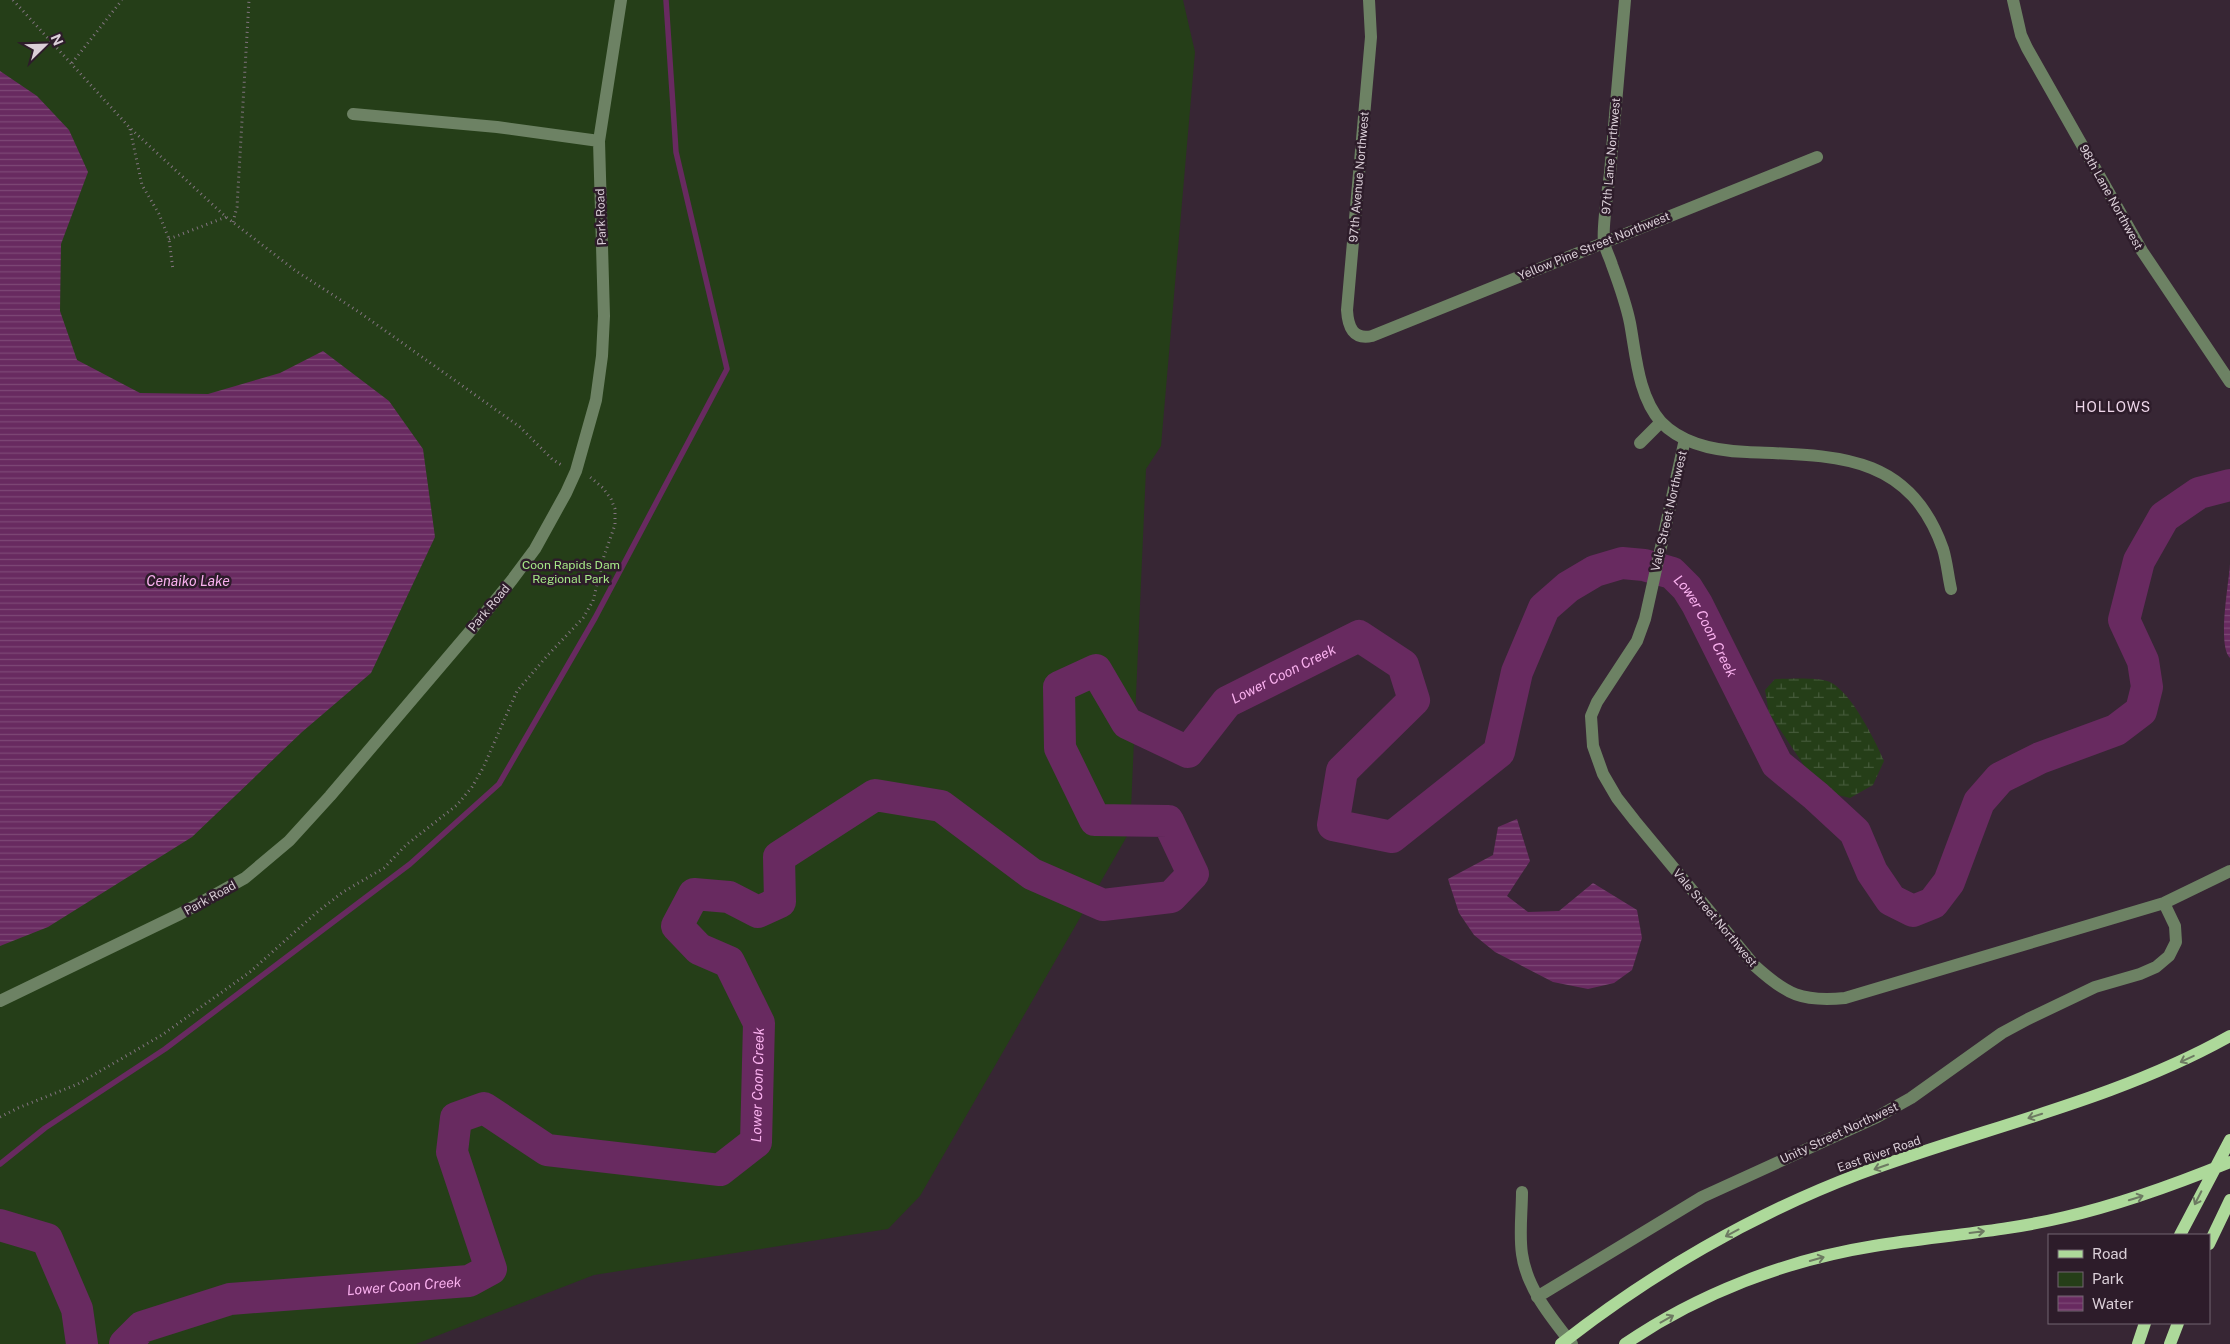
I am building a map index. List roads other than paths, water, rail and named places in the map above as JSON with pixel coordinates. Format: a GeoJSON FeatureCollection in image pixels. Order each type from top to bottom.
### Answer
{"type":"FeatureCollection","features":[{"type":"Feature","properties":{"kind":"main road","name":"East River Road"},"geometry":{"type":"LineString","coordinates":[[1567,1342],[1684,1260],[1760,1218],[1812,1194],[1859,1174],[2128,1084],[2194,1056],[2230,1036]]}},
{"type":"Feature","properties":{"kind":"main road"},"geometry":{"type":"LineString","coordinates":[[2181,1234],[2230,1140]]}},
{"type":"Feature","properties":{"kind":"main road"},"geometry":{"type":"LineString","coordinates":[[1625,1344],[1691,1306],[1730,1287],[1778,1270],[1872,1246],[1995,1230],[2064,1217],[2156,1191],[2230,1162]]}},
{"type":"Feature","properties":{"kind":"main road"},"geometry":{"type":"LineString","coordinates":[[2211,1238],[2230,1200]]}},
{"type":"Feature","properties":{"kind":"main road"},"geometry":{"type":"LineString","coordinates":[[2138,1344],[2145,1324]]}},
{"type":"Feature","properties":{"kind":"main road"},"geometry":{"type":"LineString","coordinates":[[2170,1344],[2178,1324]]}},
{"type":"Feature","properties":{"kind":"street","name":"Park Road"},"geometry":{"type":"LineString","coordinates":[[0,1001],[214,897],[245,878],[289,841],[330,796],[512,580],[535,549],[576,471],[596,400],[602,356],[604,316],[599,141],[621,0]]}},
{"type":"Feature","properties":{"kind":"street","name":"97th Avenue Northwest"},"geometry":{"type":"LineString","coordinates":[[1369,0],[1371,37],[1347,310],[1350,328],[1354,333],[1360,336],[1372,336]]}},
{"type":"Feature","properties":{"kind":"street","name":"97th Lane Northwest"},"geometry":{"type":"LineString","coordinates":[[1625,0],[1604,241],[1628,314],[1640,381],[1649,403],[1661,422],[1685,439],[1719,451],[1810,455],[1842,459],[1871,467],[1891,477],[1911,494],[1935,530],[1944,552],[1951,589]]}},
{"type":"Feature","properties":{"kind":"street","name":"98th Lane Northwest"},"geometry":{"type":"LineString","coordinates":[[2013,0],[2021,35],[2027,48],[2121,217],[2142,252],[2230,382]]}},
{"type":"Feature","properties":{"kind":"street"},"geometry":{"type":"LineString","coordinates":[[353,114],[498,127],[599,141]]}},
{"type":"Feature","properties":{"kind":"street","name":"Yellow Pine Street Northwest"},"geometry":{"type":"LineString","coordinates":[[1372,336],[1816,157]]}},
{"type":"Feature","properties":{"kind":"street"},"geometry":{"type":"LineString","coordinates":[[1640,444],[1661,422]]}},
{"type":"Feature","properties":{"kind":"street","name":"Vale Street Northwest"},"geometry":{"type":"LineString","coordinates":[[1685,439],[1645,619],[1637,641],[1597,702],[1591,716],[1593,746],[1604,774],[1617,798],[1634,822],[1755,966],[1774,984],[1797,996],[1819,1000],[1845,998],[2164,903],[2230,871]]}},
{"type":"Feature","properties":{"kind":"street","name":"Unity Street Northwest"},"geometry":{"type":"LineString","coordinates":[[1538,1297],[1702,1196],[1878,1117],[1894,1108],[2002,1033],[2028,1018],[2095,988],[2156,967],[2169,956],[2176,942],[2175,926],[2164,903]]}},
{"type":"Feature","properties":{"kind":"street"},"geometry":{"type":"LineString","coordinates":[[1522,1192],[1522,1253],[1530,1284],[1567,1342]]}},
{"type":"Feature","properties":{"kind":"water","name":"Cenaiko Lake"},"geometry":{"type":"Polygon","coordinates":[[[0,71],[37,96],[69,130],[88,172],[61,244],[60,311],[77,360],[140,393],[208,394],[280,373],[323,351],[389,401],[423,449],[435,537],[371,673],[302,732],[192,837],[48,927],[0,946],[0,71]]]}},
{"type":"Feature","properties":{"kind":"water"},"geometry":{"type":"Polygon","coordinates":[[[2230,564],[2230,658],[2226,651],[2224,628],[2230,564]]]}},
{"type":"Feature","properties":{"kind":"water"},"geometry":{"type":"Polygon","coordinates":[[[1517,819],[1530,861],[1507,896],[1528,912],[1559,911],[1593,883],[1637,910],[1642,938],[1632,970],[1614,983],[1588,989],[1553,982],[1495,952],[1474,935],[1459,913],[1448,879],[1493,855],[1498,827],[1517,819]]]}},
{"type":"Feature","properties":{"kind":"waterway"},"geometry":{"type":"LineString","coordinates":[[0,1164],[45,1128],[165,1049],[410,864],[499,784],[595,618],[727,369],[676,152],[666,0]]}},
{"type":"Feature","properties":{"kind":"waterway","name":"Lower Coon Creek"},"geometry":{"type":"LineString","coordinates":[[125,1344],[142,1327],[230,1299],[469,1281],[491,1269],[452,1152],[456,1118],[484,1108],[547,1150],[720,1170],[756,1142],[759,1023],[729,962],[699,949],[677,926],[694,894],[729,897],[758,912],[780,902],[779,857],[875,795],[941,806],[1032,874],[1103,905],[1171,897],[1193,874],[1168,821],[1095,820],[1060,748],[1059,687],[1096,670],[1127,723],[1188,752],[1227,702],[1359,636],[1403,665],[1414,700],[1342,771],[1333,825],[1392,837],[1499,752],[1517,672],[1544,608],[1568,587],[1595,571],[1622,563],[1644,565],[1672,573],[1687,588],[1697,604],[1777,764],[1816,796],[1855,832],[1872,872],[1891,900],[1913,911],[1933,903],[1949,882],[1979,802],[2000,778],[2040,758],[2116,730],[2141,711],[2147,687],[2143,661],[2124,620],[2139,561],[2164,517],[2199,493],[2230,485]]}},
{"type":"Feature","properties":{"kind":"waterway","name":"Lower Coon Creek"},"geometry":{"type":"LineString","coordinates":[[0,1225],[47,1239],[77,1309],[82,1344]]}},
{"type":"Feature","properties":{"kind":"district","name":"HOLLOWS"},"geometry":{"type":"Point","coordinates":[2113,407]}},
{"type":"Feature","properties":{"kind":"park label","name":"Coon Rapids Dam Regional Park"},"geometry":{"type":"Point","coordinates":[571,572]}}]}
